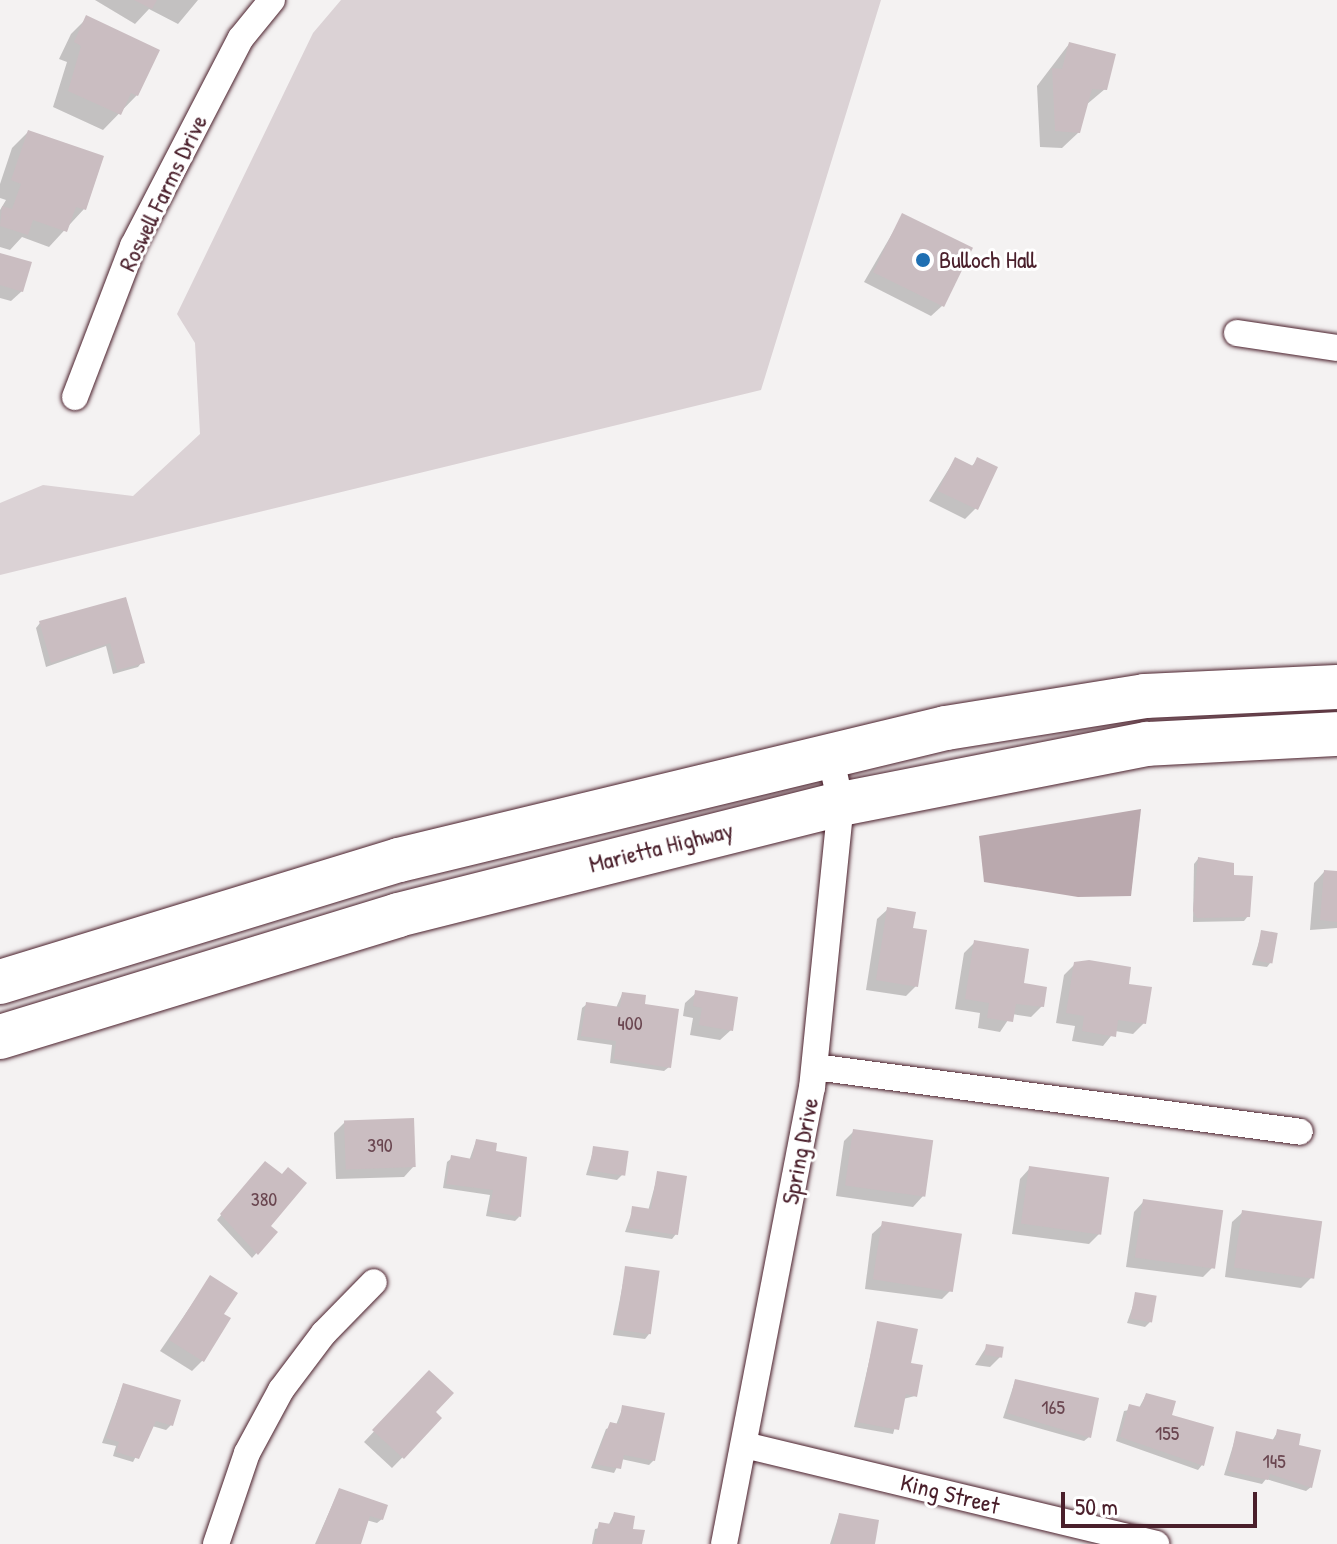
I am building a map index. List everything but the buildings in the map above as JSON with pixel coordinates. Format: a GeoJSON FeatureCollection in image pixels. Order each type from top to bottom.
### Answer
{"type":"FeatureCollection","features":[{"type":"Feature","properties":{"kind":"highway"},"geometry":{"type":"LineString","coordinates":[[0,982],[399,860],[830,755],[1073,705],[1233,689],[1337,687]]}},
{"type":"Feature","properties":{"kind":"highway","name":"Marietta Highway"},"geometry":{"type":"LineString","coordinates":[[0,1037],[398,915],[841,804],[999,769],[1147,744],[1337,734]]}},
{"type":"Feature","properties":{"kind":"street","name":"Roswell Farms Drive"},"geometry":{"type":"LineString","coordinates":[[75,397],[133,246],[241,38],[272,0]]}},
{"type":"Feature","properties":{"kind":"street"},"geometry":{"type":"LineString","coordinates":[[1237,333],[1337,348]]}},
{"type":"Feature","properties":{"kind":"street","name":"Spring Drive"},"geometry":{"type":"LineString","coordinates":[[724,1544],[815,1067],[841,804],[830,755]]}},
{"type":"Feature","properties":{"kind":"street"},"geometry":{"type":"LineString","coordinates":[[815,1067],[1300,1132]]}},
{"type":"Feature","properties":{"kind":"street"},"geometry":{"type":"LineString","coordinates":[[216,1544],[247,1453],[281,1390],[324,1333],[374,1282]]}},
{"type":"Feature","properties":{"kind":"street","name":"King Street"},"geometry":{"type":"LineString","coordinates":[[744,1445],[1156,1544]]}},
{"type":"Feature","properties":{"kind":"shaded area"},"geometry":{"type":"Polygon","coordinates":[[[341,0],[881,0],[761,390],[0,575],[0,503],[43,485],[133,496],[200,434],[195,343],[177,314],[313,33],[341,0]]]}},
{"type":"Feature","properties":{"kind":"shaded area"},"geometry":{"type":"Polygon","coordinates":[[[1141,809],[1131,896],[1078,897],[984,882],[979,836],[1141,809]]]}},
{"type":"Feature","properties":{"kind":"place","name":"Bulloch Hall"},"geometry":{"type":"Point","coordinates":[923,260]}}]}
